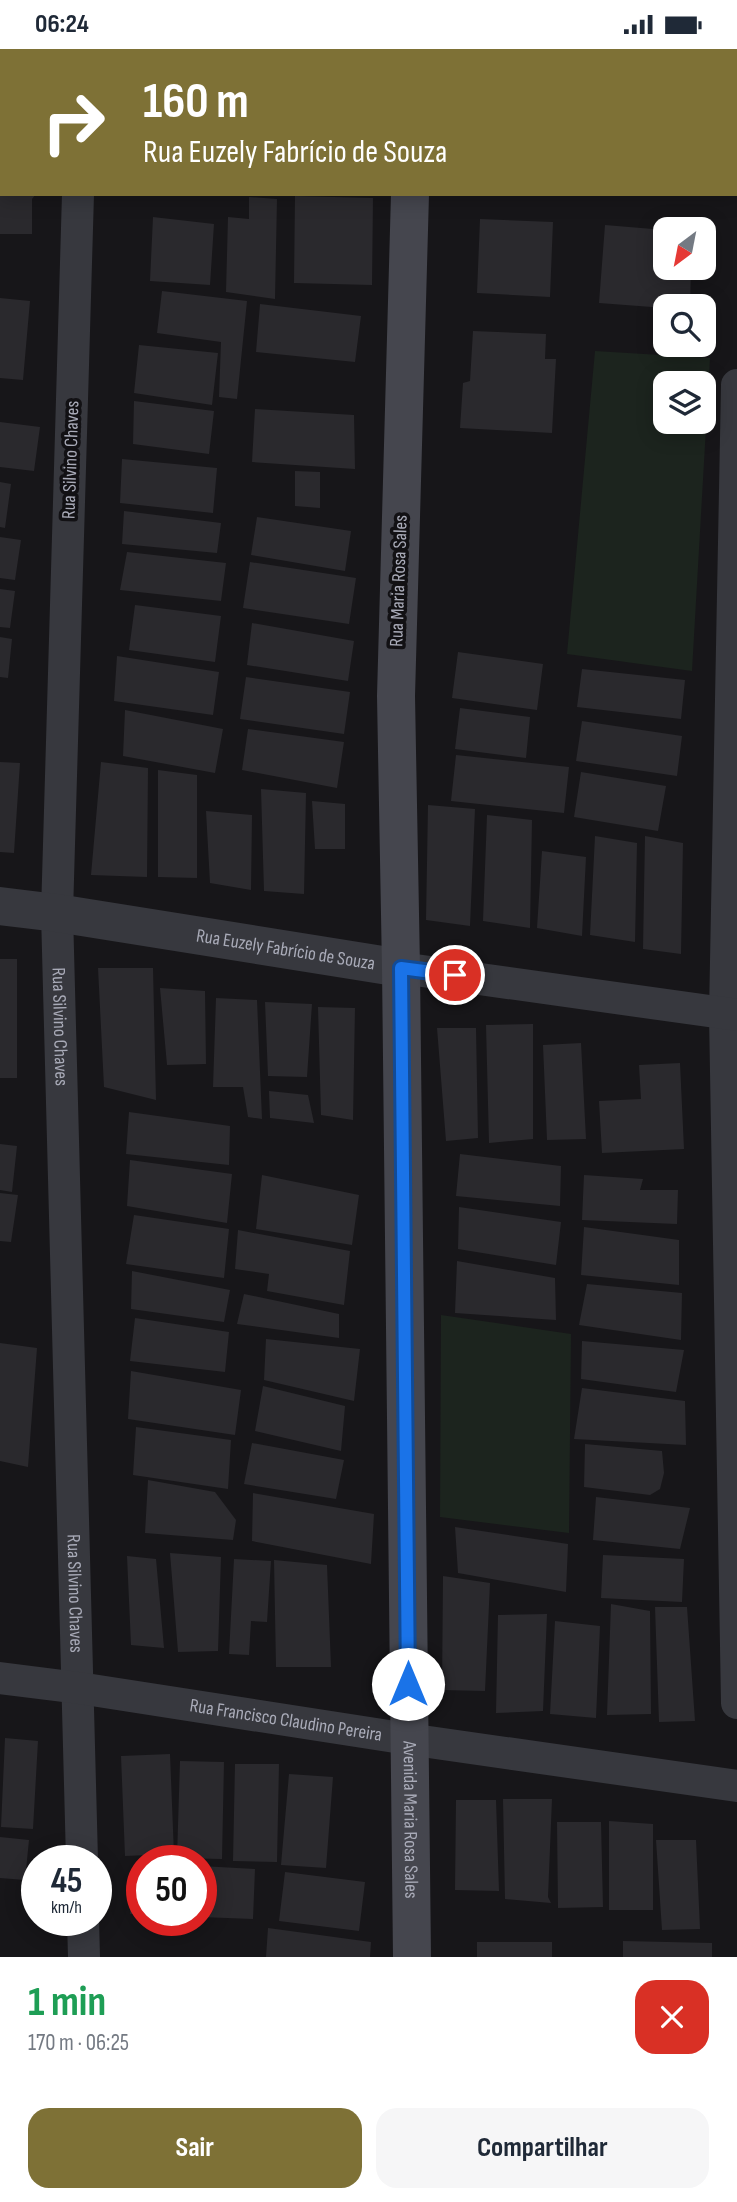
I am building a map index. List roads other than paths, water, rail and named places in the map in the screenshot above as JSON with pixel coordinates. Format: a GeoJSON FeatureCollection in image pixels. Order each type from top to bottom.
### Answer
{"type":"FeatureCollection","features":[{"type":"Feature","properties":{"kind":"main road","name":"Rua Maria Rosa Sales"},"geometry":{"type":"LineString","coordinates":[[401,968],[396,697],[410,196]]}},
{"type":"Feature","properties":{"kind":"main road","name":"Avenida Maria Rosa Sales"},"geometry":{"type":"LineString","coordinates":[[401,968],[412,1957]]}},
{"type":"Feature","properties":{"kind":"street","name":"Rua Silvino Chaves"},"geometry":{"type":"LineString","coordinates":[[78,196],[57,913],[82,1845]]}},
{"type":"Feature","properties":{"kind":"street"},"geometry":{"type":"LineString","coordinates":[[737,385],[731,1015],[737,1703]]}},
{"type":"Feature","properties":{"kind":"street","name":"Rua Euzely Fabrício de Souza"},"geometry":{"type":"LineString","coordinates":[[0,906],[401,968],[731,1015]]}},
{"type":"Feature","properties":{"kind":"street","name":"Rua Francisco Claudino Pereira"},"geometry":{"type":"LineString","coordinates":[[0,1678],[737,1786]]}},
{"type":"Feature","properties":{"kind":"street"},"geometry":{"type":"LineString","coordinates":[[83,1936],[84,1957]]}}]}
